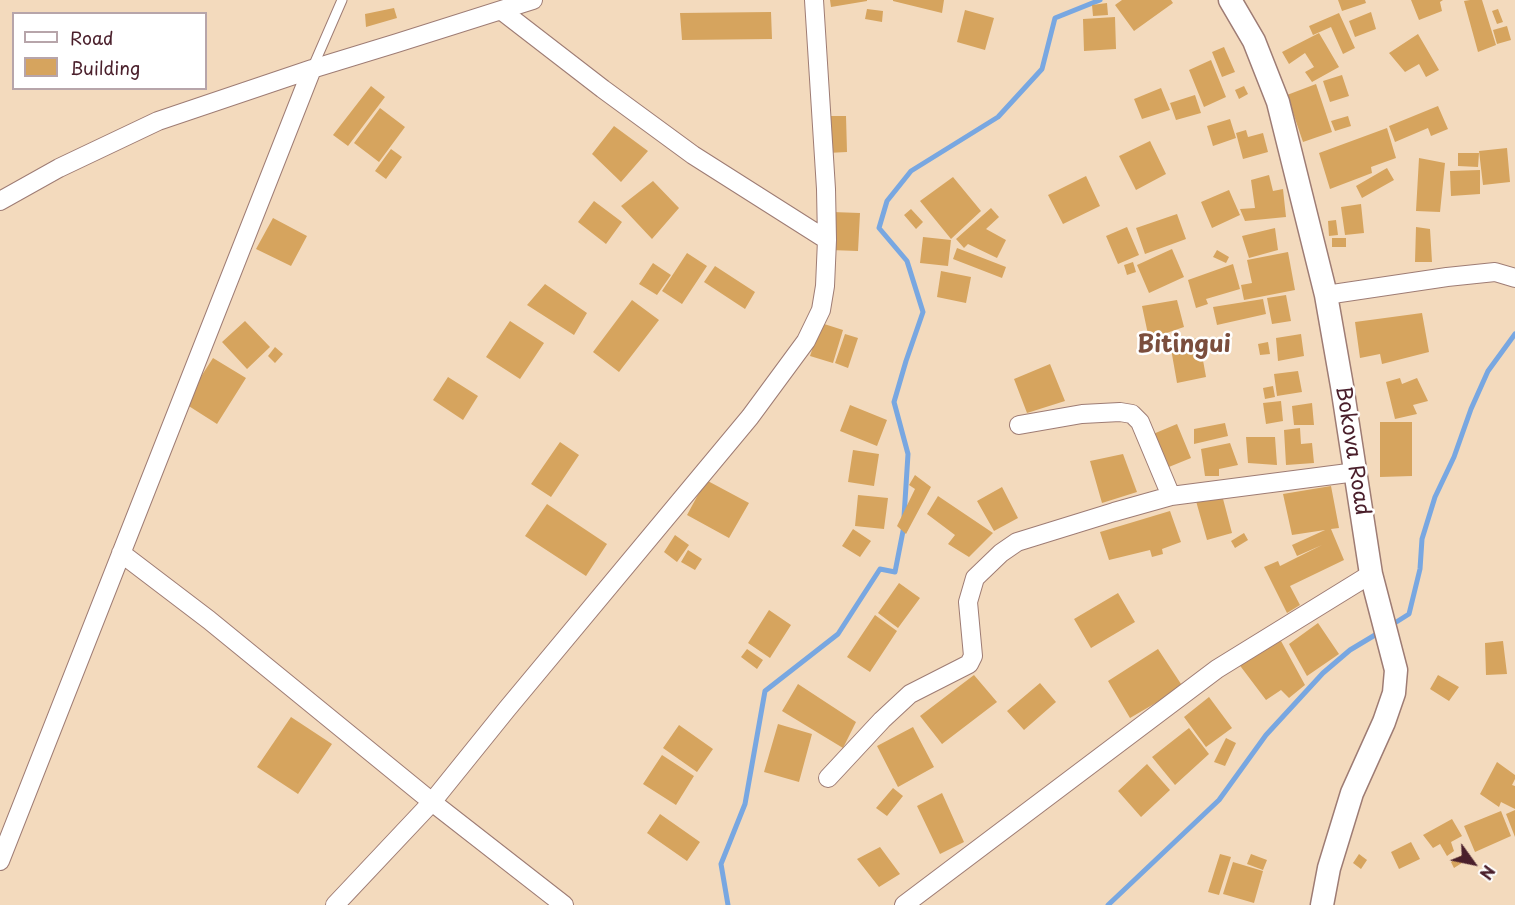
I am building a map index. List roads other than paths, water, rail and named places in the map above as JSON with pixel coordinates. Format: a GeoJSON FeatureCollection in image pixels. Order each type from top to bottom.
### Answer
{"type":"FeatureCollection","features":[{"type":"Feature","properties":{"kind":"street"},"geometry":{"type":"LineString","coordinates":[[0,201],[58,168],[159,121],[312,69],[532,0]]}},
{"type":"Feature","properties":{"kind":"street"},"geometry":{"type":"LineString","coordinates":[[334,905],[432,802],[750,417],[806,341],[821,310],[825,286],[826,189],[814,0]]}},
{"type":"Feature","properties":{"kind":"street","name":"Bokova Road"},"geometry":{"type":"LineString","coordinates":[[1230,0],[1254,40],[1278,102],[1326,295],[1371,574],[1396,670],[1394,693],[1384,722],[1352,793],[1329,868],[1322,905]]}},
{"type":"Feature","properties":{"kind":"street"},"geometry":{"type":"LineString","coordinates":[[502,11],[693,155],[826,240]]}},
{"type":"Feature","properties":{"kind":"street"},"geometry":{"type":"LineString","coordinates":[[0,861],[312,69]]}},
{"type":"Feature","properties":{"kind":"street"},"geometry":{"type":"LineString","coordinates":[[1326,295],[1495,272],[1515,278]]}},
{"type":"Feature","properties":{"kind":"street"},"geometry":{"type":"LineString","coordinates":[[1019,425],[1082,414],[1120,412],[1132,414],[1140,422],[1171,496]]}},
{"type":"Feature","properties":{"kind":"street"},"geometry":{"type":"LineString","coordinates":[[828,778],[882,720],[910,694],[969,664],[973,657],[968,602],[975,579],[1001,553],[1017,542],[1171,496],[1356,472]]}},
{"type":"Feature","properties":{"kind":"street"},"geometry":{"type":"LineString","coordinates":[[122,553],[564,905]]}},
{"type":"Feature","properties":{"kind":"street"},"geometry":{"type":"LineString","coordinates":[[904,905],[1217,669],[1371,574]]}},
{"type":"Feature","properties":{"kind":"lane"},"geometry":{"type":"LineString","coordinates":[[312,69],[342,0]]}},
{"type":"Feature","properties":{"kind":"waterway"},"geometry":{"type":"LineString","coordinates":[[904,517],[908,454],[894,402],[923,312],[907,261],[879,228],[887,201],[911,171],[998,117],[1042,69],[1055,18],[1100,0]]}},
{"type":"Feature","properties":{"kind":"waterway"},"geometry":{"type":"LineString","coordinates":[[1390,626],[1409,614],[1420,569],[1422,539],[1435,497],[1454,457],[1471,409],[1488,371],[1515,334]]}},
{"type":"Feature","properties":{"kind":"waterway"},"geometry":{"type":"LineString","coordinates":[[728,905],[721,864],[745,804],[765,691],[838,634],[880,569],[895,572],[904,526]]}},
{"type":"Feature","properties":{"kind":"waterway"},"geometry":{"type":"LineString","coordinates":[[1108,905],[1219,800],[1266,735],[1323,673],[1350,650],[1380,632]]}},
{"type":"Feature","properties":{"kind":"district","name":"Bitingui"},"geometry":{"type":"Point","coordinates":[1184,345]}}]}
